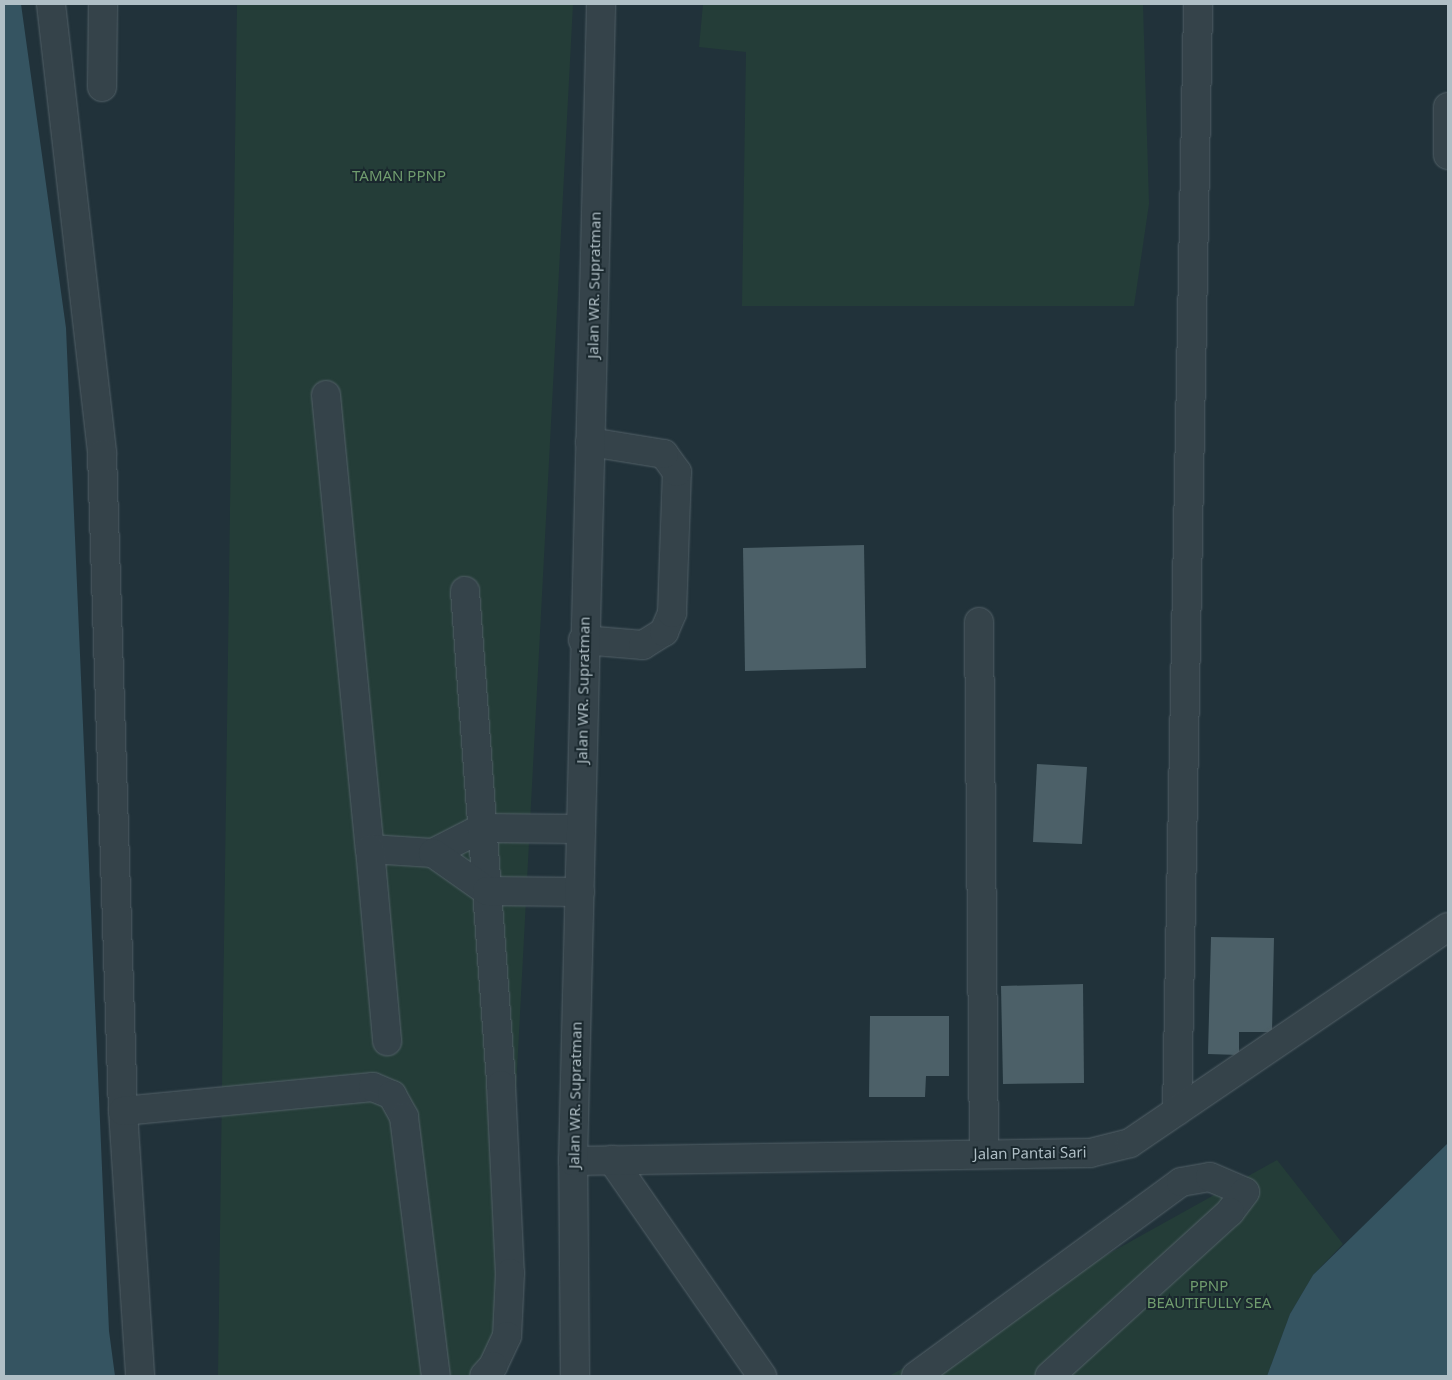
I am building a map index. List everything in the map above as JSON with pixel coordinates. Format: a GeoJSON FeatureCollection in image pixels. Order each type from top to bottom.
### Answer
{"type":"FeatureCollection","features":[{"type":"Feature","properties":{"kind":"street"},"geometry":{"type":"LineString","coordinates":[[51,4],[102,454],[123,1110],[140,1376]]}},
{"type":"Feature","properties":{"kind":"street"},"geometry":{"type":"LineString","coordinates":[[102,87],[103,4]]}},
{"type":"Feature","properties":{"kind":"street","name":"Jalan WR. Supratman"},"geometry":{"type":"LineString","coordinates":[[575,1376],[573,1160],[580,892],[583,640],[601,4]]}},
{"type":"Feature","properties":{"kind":"street"},"geometry":{"type":"LineString","coordinates":[[1177,1111],[1198,4]]}},
{"type":"Feature","properties":{"kind":"street"},"geometry":{"type":"LineString","coordinates":[[1448,120],[1448,155]]}},
{"type":"Feature","properties":{"kind":"street"},"geometry":{"type":"LineString","coordinates":[[326,395],[387,1041]]}},
{"type":"Feature","properties":{"kind":"street"},"geometry":{"type":"LineString","coordinates":[[583,640],[643,645],[664,632],[672,613],[676,510],[677,472],[664,454],[590,442]]}},
{"type":"Feature","properties":{"kind":"street"},"geometry":{"type":"LineString","coordinates":[[465,592],[487,891],[510,1273],[506,1336],[494,1366],[484,1376]]}},
{"type":"Feature","properties":{"kind":"street"},"geometry":{"type":"LineString","coordinates":[[978,622],[984,1154]]}},
{"type":"Feature","properties":{"kind":"street"},"geometry":{"type":"LineString","coordinates":[[370,849],[433,853],[482,828],[581,828]]}},
{"type":"Feature","properties":{"kind":"street"},"geometry":{"type":"LineString","coordinates":[[433,853],[487,891],[580,892]]}},
{"type":"Feature","properties":{"kind":"street","name":"Jalan Pantai Sari"},"geometry":{"type":"LineString","coordinates":[[573,1160],[1098,1151],[1130,1144],[1448,927]]}},
{"type":"Feature","properties":{"kind":"street"},"geometry":{"type":"LineString","coordinates":[[123,1110],[373,1087],[392,1095],[404,1117],[436,1376]]}},
{"type":"Feature","properties":{"kind":"street"},"geometry":{"type":"LineString","coordinates":[[612,1160],[762,1376]]}},
{"type":"Feature","properties":{"kind":"street"},"geometry":{"type":"LineString","coordinates":[[935,1371],[1181,1182],[1210,1177],[1245,1192],[1230,1212],[1050,1376]]}},
{"type":"Feature","properties":{"kind":"green space","name":"TAMAN PPNP"},"geometry":{"type":"Polygon","coordinates":[[[237,4],[573,4],[501,1376],[218,1376],[237,4]]]}},
{"type":"Feature","properties":{"kind":"green space"},"geometry":{"type":"Polygon","coordinates":[[[703,4],[1143,4],[1149,204],[1134,306],[742,306],[746,52],[699,47],[703,4]]]}},
{"type":"Feature","properties":{"kind":"green space","name":"PPNP BEAUTIFULLY SEA"},"geometry":{"type":"Polygon","coordinates":[[[1277,1160],[1343,1244],[1313,1275],[1290,1314],[1267,1376],[889,1376],[1277,1160]]]}},
{"type":"Feature","properties":{"kind":"water"},"geometry":{"type":"Polygon","coordinates":[[[4,4],[21,4],[66,328],[109,1331],[115,1376],[4,1376],[4,4]]]}},
{"type":"Feature","properties":{"kind":"water"},"geometry":{"type":"Polygon","coordinates":[[[1448,1143],[1448,1376],[1267,1376],[1290,1314],[1313,1275],[1448,1143]]]}},
{"type":"Feature","properties":{"kind":"building"},"geometry":{"type":"Polygon","coordinates":[[[864,545],[866,668],[745,671],[743,548],[864,545]]]}},
{"type":"Feature","properties":{"kind":"building"},"geometry":{"type":"Polygon","coordinates":[[[1037,764],[1087,767],[1082,844],[1033,842],[1037,764]]]}},
{"type":"Feature","properties":{"kind":"building"},"geometry":{"type":"Polygon","coordinates":[[[1211,937],[1274,938],[1272,1032],[1239,1032],[1239,1055],[1208,1054],[1211,937]]]}},
{"type":"Feature","properties":{"kind":"building"},"geometry":{"type":"Polygon","coordinates":[[[1083,984],[1084,1083],[1003,1084],[1001,986],[1083,984]]]}},
{"type":"Feature","properties":{"kind":"building"},"geometry":{"type":"Polygon","coordinates":[[[870,1016],[949,1016],[949,1076],[926,1076],[925,1097],[869,1097],[870,1016]]]}}]}
